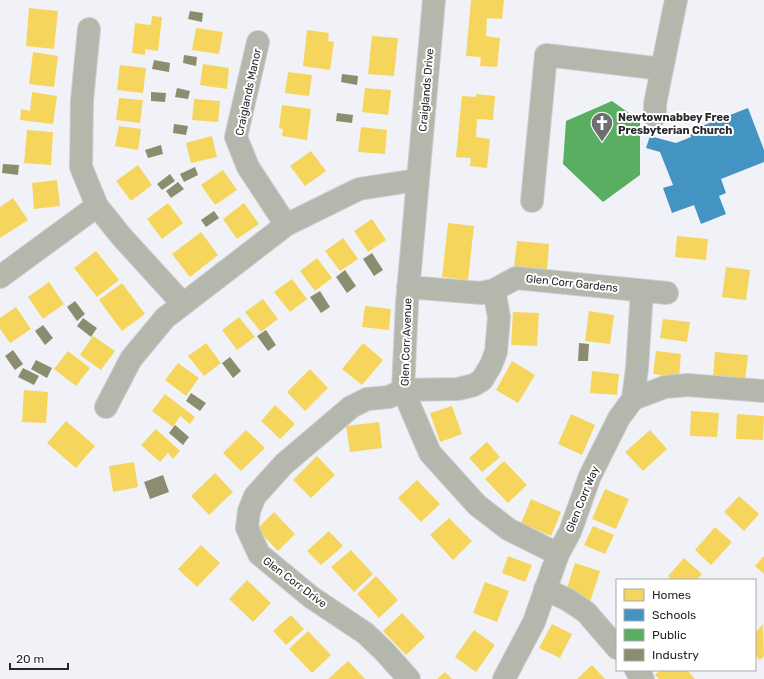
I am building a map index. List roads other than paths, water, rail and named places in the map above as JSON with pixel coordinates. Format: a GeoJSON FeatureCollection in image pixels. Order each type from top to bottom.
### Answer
{"type":"FeatureCollection","features":[{"type":"Feature","properties":{"kind":"street","name":"Craiglands Drive"},"geometry":{"type":"LineString","coordinates":[[417,180],[434,0]]}},
{"type":"Feature","properties":{"kind":"street"},"geometry":{"type":"LineString","coordinates":[[655,116],[655,104],[676,0]]}},
{"type":"Feature","properties":{"kind":"street"},"geometry":{"type":"LineString","coordinates":[[90,29],[82,100],[81,167],[97,206],[121,236],[183,304]]}},
{"type":"Feature","properties":{"kind":"street","name":"Craiglands Manor"},"geometry":{"type":"LineString","coordinates":[[258,42],[236,137],[248,167],[286,225]]}},
{"type":"Feature","properties":{"kind":"street"},"geometry":{"type":"LineString","coordinates":[[532,201],[546,55],[662,69]]}},
{"type":"Feature","properties":{"kind":"street"},"geometry":{"type":"LineString","coordinates":[[106,407],[131,359],[165,318],[286,225],[359,189],[417,180]]}},
{"type":"Feature","properties":{"kind":"street","name":"Glen Corr Avenue"},"geometry":{"type":"LineString","coordinates":[[417,180],[408,287],[403,390],[430,453],[477,505],[508,529],[558,554]]}},
{"type":"Feature","properties":{"kind":"street"},"geometry":{"type":"LineString","coordinates":[[0,277],[97,206]]}},
{"type":"Feature","properties":{"kind":"street","name":"Glen Corr Gardens"},"geometry":{"type":"LineString","coordinates":[[408,287],[481,292],[494,290],[516,278],[667,293]]}},
{"type":"Feature","properties":{"kind":"street"},"geometry":{"type":"LineString","coordinates":[[403,390],[458,389],[474,385],[482,380],[491,365],[496,352],[499,317],[494,290]]}},
{"type":"Feature","properties":{"kind":"street","name":"Glen Corr Way"},"geometry":{"type":"LineString","coordinates":[[504,679],[534,622],[558,554],[570,532],[590,476],[619,418],[633,399],[637,368],[642,291]]}},
{"type":"Feature","properties":{"kind":"street"},"geometry":{"type":"LineString","coordinates":[[633,399],[665,387],[688,385],[764,391]]}},
{"type":"Feature","properties":{"kind":"street","name":"Glen Corr Drive"},"geometry":{"type":"LineString","coordinates":[[403,390],[389,397],[368,399],[351,406],[335,418],[284,464],[255,496],[249,511],[247,528],[259,554],[312,597],[365,633],[384,651],[409,679]]}},
{"type":"Feature","properties":{"kind":"street"},"geometry":{"type":"LineString","coordinates":[[545,589],[568,600],[586,612],[616,647]]}},
{"type":"Feature","properties":{"kind":"street"},"geometry":{"type":"LineString","coordinates":[[637,671],[643,679]]}},
{"type":"Feature","properties":{"kind":"place","name":"Newtownabbey Free Presbyterian Church"},"geometry":{"type":"Point","coordinates":[602,142]}}]}
